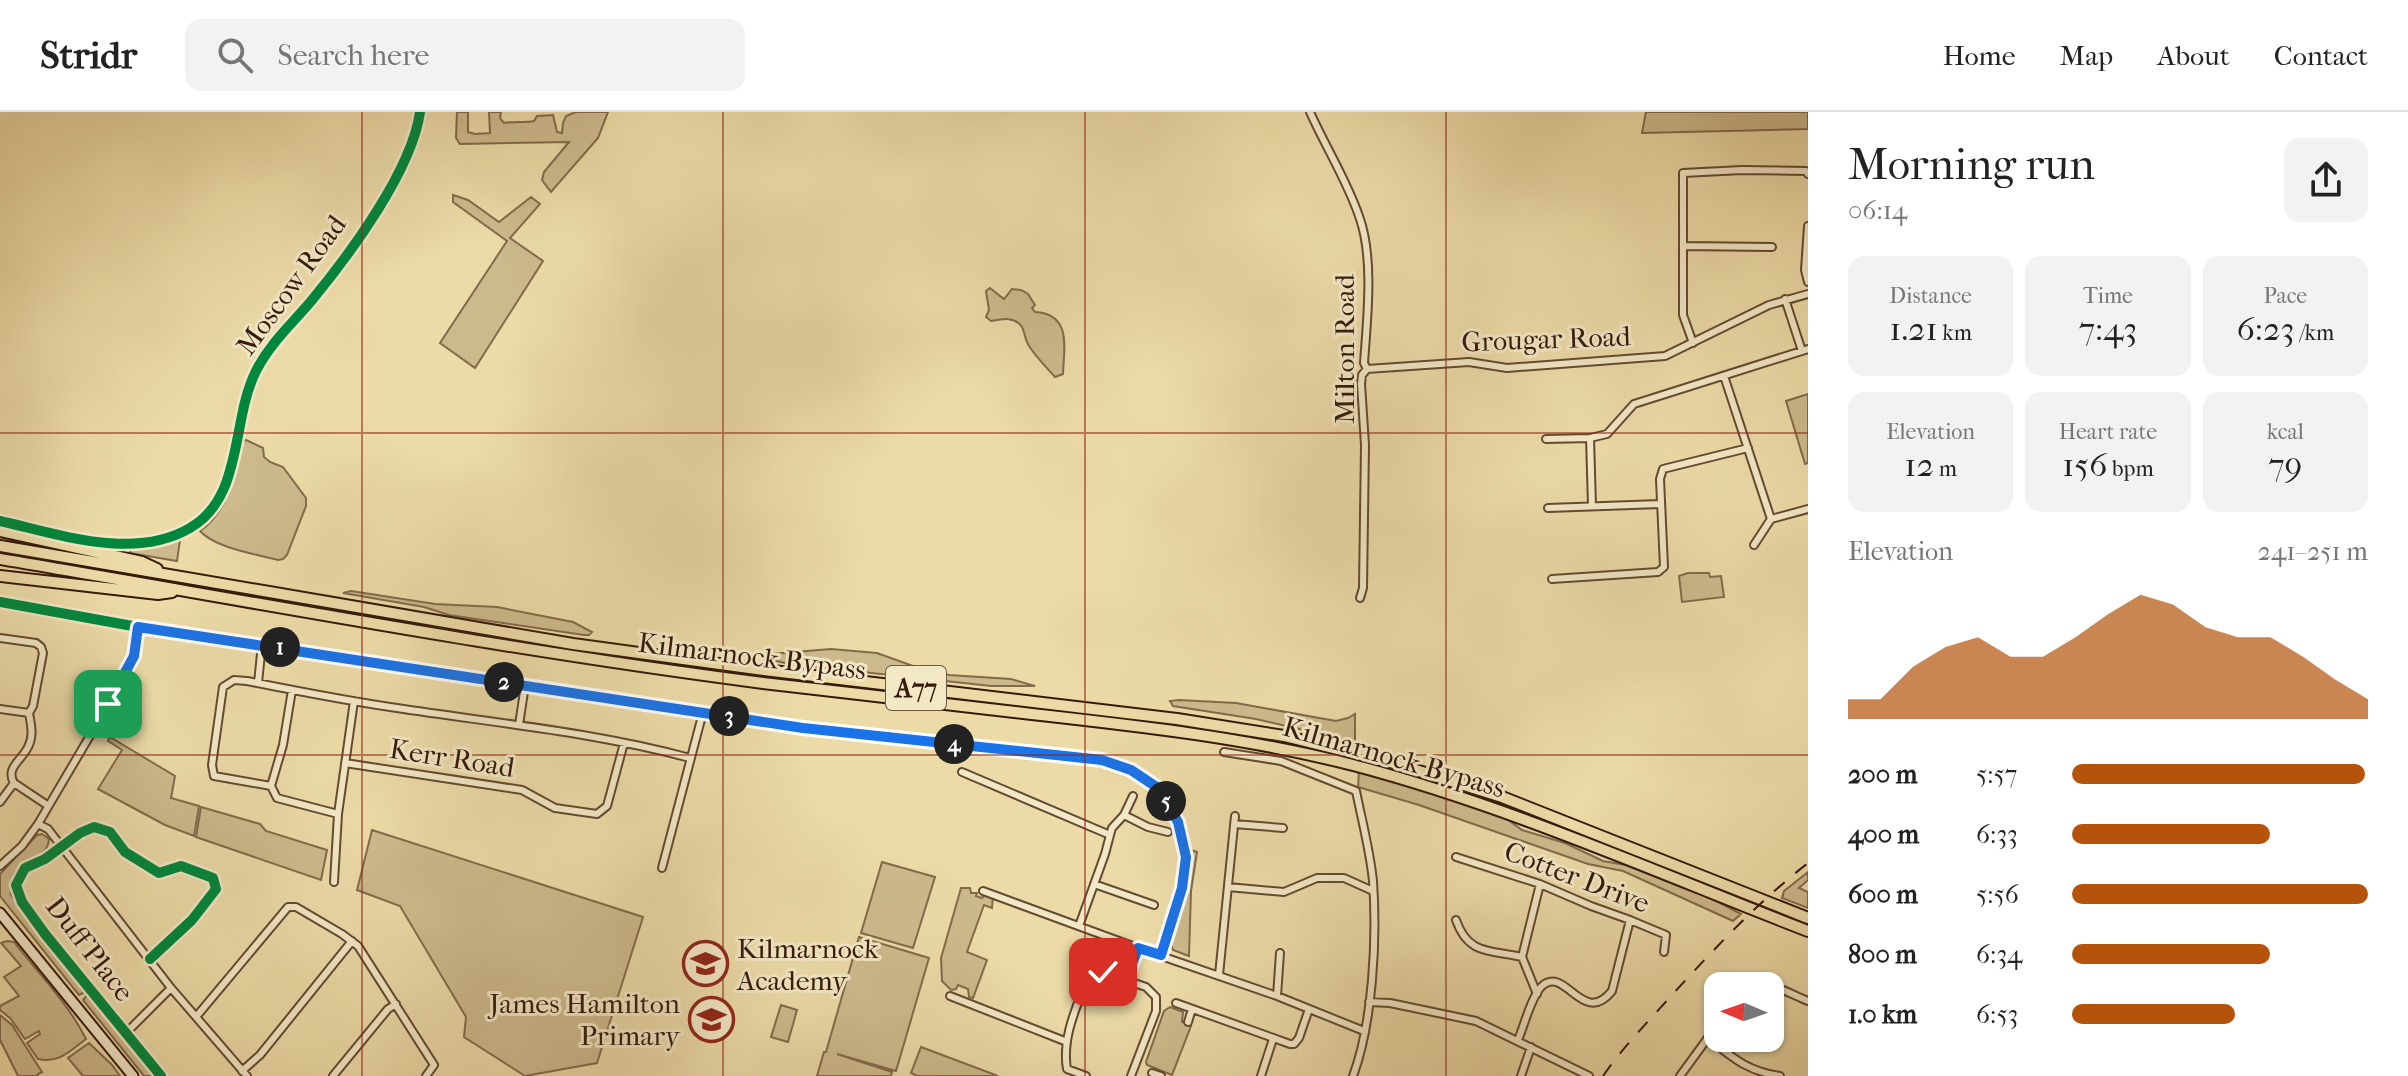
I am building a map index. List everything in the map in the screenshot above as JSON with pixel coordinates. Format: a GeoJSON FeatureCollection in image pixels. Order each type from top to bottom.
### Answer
{"type":"FeatureCollection","features":[{"type":"Feature","properties":{"kind":"highway","name":"A77"},"geometry":{"type":"LineString","coordinates":[[0,531],[142,562],[168,574]]}},
{"type":"Feature","properties":{"kind":"highway","name":"Kilmarnock Bypass"},"geometry":{"type":"LineString","coordinates":[[0,546],[573,644],[1177,719],[1284,736],[1390,762],[1502,797],[1808,918]]}},
{"type":"Feature","properties":{"kind":"highway","name":"Kilmarnock Bypass"},"geometry":{"type":"LineString","coordinates":[[0,559],[570,656],[761,683],[1173,729],[1282,750],[1389,775],[1497,809],[1808,931]]}},
{"type":"Feature","properties":{"kind":"highway","name":"A77"},"geometry":{"type":"LineString","coordinates":[[0,576],[158,594],[186,591]]}},
{"type":"Feature","properties":{"kind":"main road"},"geometry":{"type":"LineString","coordinates":[[0,913],[133,1076]]}},
{"type":"Feature","properties":{"kind":"street","name":"Moscow Road"},"geometry":{"type":"LineString","coordinates":[[0,521],[89,540],[130,543],[179,534],[211,511],[227,480],[255,373],[273,345],[336,270],[375,212],[412,142],[420,112]]}},
{"type":"Feature","properties":{"kind":"street","name":"Milton Road"},"geometry":{"type":"LineString","coordinates":[[1310,112],[1348,189],[1363,228],[1368,278],[1364,363],[1367,369],[1362,375],[1361,384],[1365,459],[1363,588],[1360,598]]}},
{"type":"Feature","properties":{"kind":"street"},"geometry":{"type":"LineString","coordinates":[[1693,343],[1683,315],[1683,173],[1806,171],[1808,174]]}},
{"type":"Feature","properties":{"kind":"street"},"geometry":{"type":"LineString","coordinates":[[1808,226],[1805,270],[1808,282]]}},
{"type":"Feature","properties":{"kind":"street"},"geometry":{"type":"LineString","coordinates":[[1683,246],[1772,247]]}},
{"type":"Feature","properties":{"kind":"street","name":"Grougar Road"},"geometry":{"type":"LineString","coordinates":[[1367,369],[1469,362],[1507,368],[1665,356],[1769,305],[1808,294]]}},
{"type":"Feature","properties":{"kind":"street"},"geometry":{"type":"LineString","coordinates":[[1546,439],[1590,438],[1607,434],[1634,404],[1805,350],[1785,299]]}},
{"type":"Feature","properties":{"kind":"street"},"geometry":{"type":"LineString","coordinates":[[1724,376],[1771,519]]}},
{"type":"Feature","properties":{"kind":"street"},"geometry":{"type":"LineString","coordinates":[[1590,438],[1592,506]]}},
{"type":"Feature","properties":{"kind":"street"},"geometry":{"type":"LineString","coordinates":[[1552,579],[1658,572],[1664,567],[1660,504],[1663,469],[1748,448]]}},
{"type":"Feature","properties":{"kind":"street"},"geometry":{"type":"LineString","coordinates":[[1548,508],[1660,504]]}},
{"type":"Feature","properties":{"kind":"street"},"geometry":{"type":"LineString","coordinates":[[1754,545],[1771,519],[1808,509]]}},
{"type":"Feature","properties":{"kind":"street"},"geometry":{"type":"LineString","coordinates":[[0,602],[138,627],[803,728],[1102,760],[1131,770],[1158,788],[1178,822],[1186,857],[1182,888],[1161,955]]}},
{"type":"Feature","properties":{"kind":"street"},"geometry":{"type":"LineString","coordinates":[[0,866],[22,846],[38,824],[98,722],[134,656],[138,627]]}},
{"type":"Feature","properties":{"kind":"street"},"geometry":{"type":"LineString","coordinates":[[0,638],[36,643],[43,653],[29,713],[32,733],[29,746],[10,777],[47,805]]}},
{"type":"Feature","properties":{"kind":"street"},"geometry":{"type":"LineString","coordinates":[[258,683],[262,644]]}},
{"type":"Feature","properties":{"kind":"street"},"geometry":{"type":"LineString","coordinates":[[271,786],[214,776],[212,765],[223,687],[234,680],[519,725],[690,758]]}},
{"type":"Feature","properties":{"kind":"street"},"geometry":{"type":"LineString","coordinates":[[519,725],[525,685]]}},
{"type":"Feature","properties":{"kind":"street"},"geometry":{"type":"LineString","coordinates":[[292,690],[283,745],[271,786],[277,798],[338,814]]}},
{"type":"Feature","properties":{"kind":"street"},"geometry":{"type":"LineString","coordinates":[[334,882],[338,814],[354,701]]}},
{"type":"Feature","properties":{"kind":"street"},"geometry":{"type":"LineString","coordinates":[[0,709],[29,713]]}},
{"type":"Feature","properties":{"kind":"street"},"geometry":{"type":"LineString","coordinates":[[662,868],[703,712]]}},
{"type":"Feature","properties":{"kind":"street","name":"Kerr Road"},"geometry":{"type":"LineString","coordinates":[[345,763],[522,790],[555,808],[597,814],[607,806],[624,743]]}},
{"type":"Feature","properties":{"kind":"street"},"geometry":{"type":"LineString","coordinates":[[1224,752],[1281,761],[1356,791],[1373,891],[1373,935],[1369,1002],[1353,1076]]}},
{"type":"Feature","properties":{"kind":"street"},"geometry":{"type":"LineString","coordinates":[[962,772],[1110,835]]}},
{"type":"Feature","properties":{"kind":"street"},"geometry":{"type":"LineString","coordinates":[[0,802],[14,783]]}},
{"type":"Feature","properties":{"kind":"street"},"geometry":{"type":"LineString","coordinates":[[1079,926],[1112,828],[1124,815],[1133,796]]}},
{"type":"Feature","properties":{"kind":"street"},"geometry":{"type":"LineString","coordinates":[[1124,815],[1148,827],[1168,832]]}},
{"type":"Feature","properties":{"kind":"street"},"geometry":{"type":"LineString","coordinates":[[1219,975],[1234,820],[1283,828]]}},
{"type":"Feature","properties":{"kind":"street"},"geometry":{"type":"LineString","coordinates":[[38,824],[48,829],[171,988],[244,1073],[352,941]]}},
{"type":"Feature","properties":{"kind":"street","name":"Duff Place"},"geometry":{"type":"LineString","coordinates":[[150,959],[192,920],[216,889],[213,878],[181,866],[159,873],[125,852],[110,832],[94,827],[80,833],[45,859],[25,868],[16,885],[22,902],[161,1076]]}},
{"type":"Feature","properties":{"kind":"street","name":"Cotter Drive"},"geometry":{"type":"LineString","coordinates":[[1456,857],[1540,884],[1666,935],[1664,952]]}},
{"type":"Feature","properties":{"kind":"street"},"geometry":{"type":"LineString","coordinates":[[1228,887],[1284,892],[1317,878],[1344,878],[1373,891]]}},
{"type":"Feature","properties":{"kind":"street"},"geometry":{"type":"LineString","coordinates":[[1094,884],[1154,905]]}},
{"type":"Feature","properties":{"kind":"street"},"geometry":{"type":"LineString","coordinates":[[1537,994],[1522,957],[1540,884]]}},
{"type":"Feature","properties":{"kind":"street"},"geometry":{"type":"LineString","coordinates":[[983,891],[1277,996],[1364,1031]]}},
{"type":"Feature","properties":{"kind":"street"},"geometry":{"type":"LineString","coordinates":[[196,1017],[290,906],[300,908],[352,941],[364,954],[434,1065],[426,1076]]}},
{"type":"Feature","properties":{"kind":"street"},"geometry":{"type":"LineString","coordinates":[[1456,920],[1466,942],[1474,947],[1522,957]]}},
{"type":"Feature","properties":{"kind":"street"},"geometry":{"type":"LineString","coordinates":[[1518,1040],[1537,994],[1550,982],[1558,982],[1581,1000],[1597,1003],[1606,999],[1612,991],[1630,920]]}},
{"type":"Feature","properties":{"kind":"street"},"geometry":{"type":"LineString","coordinates":[[1126,980],[1138,948]]}},
{"type":"Feature","properties":{"kind":"street"},"geometry":{"type":"LineString","coordinates":[[1277,996],[1280,953]]}},
{"type":"Feature","properties":{"kind":"street"},"geometry":{"type":"LineString","coordinates":[[1086,1076],[1067,1069],[1064,1053],[1091,968],[1146,987],[1156,997],[1156,1011],[1131,1076]]}},
{"type":"Feature","properties":{"kind":"street"},"geometry":{"type":"LineString","coordinates":[[126,1033],[171,988]]}},
{"type":"Feature","properties":{"kind":"street"},"geometry":{"type":"LineString","coordinates":[[1784,991],[1808,1001]]}},
{"type":"Feature","properties":{"kind":"street"},"geometry":{"type":"LineString","coordinates":[[950,996],[1067,1042]]}},
{"type":"Feature","properties":{"kind":"street"},"geometry":{"type":"LineString","coordinates":[[1369,1002],[1403,1005],[1476,1021],[1589,1076]]}},
{"type":"Feature","properties":{"kind":"street"},"geometry":{"type":"LineString","coordinates":[[1176,1003],[1290,1044],[1297,1041],[1309,1009]]}},
{"type":"Feature","properties":{"kind":"street"},"geometry":{"type":"LineString","coordinates":[[333,1076],[388,1009],[396,1004]]}},
{"type":"Feature","properties":{"kind":"street"},"geometry":{"type":"LineString","coordinates":[[1188,1022],[1192,1009]]}},
{"type":"Feature","properties":{"kind":"street"},"geometry":{"type":"LineString","coordinates":[[1261,1076],[1273,1039]]}},
{"type":"Feature","properties":{"kind":"street"},"geometry":{"type":"LineString","coordinates":[[1680,1076],[1704,1043]]}},
{"type":"Feature","properties":{"kind":"street"},"geometry":{"type":"LineString","coordinates":[[1521,1076],[1531,1047]]}},
{"type":"Feature","properties":{"kind":"street"},"geometry":{"type":"LineString","coordinates":[[1725,1052],[1752,1070],[1780,1076]]}},
{"type":"Feature","properties":{"kind":"street"},"geometry":{"type":"LineString","coordinates":[[1152,1073],[1161,1076]]}},
{"type":"Feature","properties":{"kind":"shaded area"},"geometry":{"type":"Polygon","coordinates":[[[457,112],[468,112],[468,132],[475,134],[490,133],[489,112],[501,112],[500,118],[504,123],[534,121],[537,116],[553,115],[557,132],[562,133],[566,116],[576,112],[608,112],[598,138],[551,192],[542,180],[544,172],[569,142],[460,144],[456,138],[457,112]]]}},
{"type":"Feature","properties":{"kind":"shaded area"},"geometry":{"type":"Polygon","coordinates":[[[1646,112],[1808,112],[1808,129],[1642,133],[1646,112]]]}},
{"type":"Feature","properties":{"kind":"shaded area"},"geometry":{"type":"Polygon","coordinates":[[[453,195],[468,200],[499,222],[531,197],[540,204],[510,238],[543,261],[475,368],[440,343],[507,241],[453,202],[453,195]]]}},
{"type":"Feature","properties":{"kind":"shaded area"},"geometry":{"type":"Polygon","coordinates":[[[990,288],[1004,299],[1012,289],[1021,290],[1035,305],[1032,308],[1035,312],[1055,319],[1063,334],[1063,374],[1055,377],[1041,362],[1016,321],[991,321],[986,317],[989,310],[986,291],[990,288]]]}},
{"type":"Feature","properties":{"kind":"shaded area"},"geometry":{"type":"Polygon","coordinates":[[[1808,394],[1808,463],[1805,464],[1786,401],[1808,394]]]}},
{"type":"Feature","properties":{"kind":"shaded area"},"geometry":{"type":"Polygon","coordinates":[[[243,441],[263,448],[264,457],[270,462],[283,467],[306,498],[306,506],[283,559],[225,546],[200,531],[210,523],[224,502],[234,479],[243,441]]]}},
{"type":"Feature","properties":{"kind":"shaded area"},"geometry":{"type":"Polygon","coordinates":[[[180,540],[177,561],[130,553],[136,545],[180,540]]]}},
{"type":"Feature","properties":{"kind":"shaded area"},"geometry":{"type":"Polygon","coordinates":[[[1688,573],[1721,576],[1724,597],[1682,602],[1679,576],[1688,573]]]}},
{"type":"Feature","properties":{"kind":"shaded area"},"geometry":{"type":"Polygon","coordinates":[[[351,591],[435,604],[497,607],[573,622],[592,632],[584,635],[449,615],[424,607],[343,593],[351,591]]]}},
{"type":"Feature","properties":{"kind":"shaded area"},"geometry":{"type":"Polygon","coordinates":[[[831,649],[877,653],[949,675],[1011,679],[1035,686],[991,686],[789,664],[768,659],[771,654],[831,649]]]}},
{"type":"Feature","properties":{"kind":"shaded area"},"geometry":{"type":"Polygon","coordinates":[[[1170,701],[1236,703],[1336,721],[1355,714],[1355,742],[1256,719],[1173,706],[1170,701]]]}},
{"type":"Feature","properties":{"kind":"shaded area"},"geometry":{"type":"Polygon","coordinates":[[[110,737],[175,776],[171,798],[199,806],[194,836],[165,825],[98,789],[122,750],[108,741],[110,737]]]}},
{"type":"Feature","properties":{"kind":"shaded area"},"geometry":{"type":"Polygon","coordinates":[[[1359,771],[1500,814],[1522,830],[1565,843],[1603,861],[1631,866],[1705,895],[1741,914],[1733,921],[1623,871],[1588,864],[1358,787],[1359,771]]]}},
{"type":"Feature","properties":{"kind":"shaded area"},"geometry":{"type":"Polygon","coordinates":[[[201,807],[260,824],[266,831],[327,850],[321,880],[196,837],[201,807]]]}},
{"type":"Feature","properties":{"kind":"shaded area"},"geometry":{"type":"Polygon","coordinates":[[[372,830],[643,917],[597,1063],[525,1076],[464,1037],[466,1017],[400,906],[357,890],[372,830]]]}},
{"type":"Feature","properties":{"kind":"shaded area"},"geometry":{"type":"Polygon","coordinates":[[[42,834],[49,839],[47,848],[15,872],[11,895],[87,991],[79,995],[0,896],[0,874],[37,835],[42,834]]]}},
{"type":"Feature","properties":{"kind":"shaded area"},"geometry":{"type":"Polygon","coordinates":[[[1191,850],[1197,852],[1191,891],[1189,956],[1173,950],[1171,944],[1190,875],[1191,850]]]}},
{"type":"Feature","properties":{"kind":"shaded area"},"geometry":{"type":"Polygon","coordinates":[[[882,862],[935,877],[913,948],[861,933],[882,862]]]}},
{"type":"Feature","properties":{"kind":"shaded area"},"geometry":{"type":"Polygon","coordinates":[[[1808,872],[1808,880],[1799,888],[1808,892],[1808,908],[1782,898],[1784,891],[1808,872]]]}},
{"type":"Feature","properties":{"kind":"shaded area"},"geometry":{"type":"Polygon","coordinates":[[[961,888],[970,888],[971,893],[977,893],[976,896],[982,898],[986,894],[993,896],[992,908],[984,905],[967,952],[987,960],[973,998],[969,997],[968,989],[958,985],[951,990],[942,981],[941,958],[961,888]]]}},
{"type":"Feature","properties":{"kind":"shaded area"},"geometry":{"type":"Polygon","coordinates":[[[859,937],[929,958],[896,1071],[837,1054],[892,1072],[891,1076],[817,1076],[826,1052],[859,937]]]}},
{"type":"Feature","properties":{"kind":"shaded area"},"geometry":{"type":"Polygon","coordinates":[[[14,942],[53,989],[86,1039],[64,1055],[52,1060],[38,1059],[27,1043],[40,1034],[39,1031],[25,1039],[0,1010],[0,1006],[19,996],[4,977],[21,966],[1,943],[14,942]]]}},
{"type":"Feature","properties":{"kind":"shaded area"},"geometry":{"type":"Polygon","coordinates":[[[88,994],[154,1076],[144,1076],[83,1000],[88,994]]]}},
{"type":"Feature","properties":{"kind":"shaded area"},"geometry":{"type":"Polygon","coordinates":[[[781,1005],[797,1010],[788,1042],[771,1037],[781,1005]]]}},
{"type":"Feature","properties":{"kind":"shaded area"},"geometry":{"type":"Polygon","coordinates":[[[1170,1007],[1183,1012],[1182,1022],[1191,1026],[1172,1075],[1146,1062],[1164,1011],[1170,1007]]]}},
{"type":"Feature","properties":{"kind":"shaded area"},"geometry":{"type":"Polygon","coordinates":[[[0,1015],[12,1025],[42,1072],[38,1076],[18,1076],[0,1040],[0,1015]]]}},
{"type":"Feature","properties":{"kind":"shaded area"},"geometry":{"type":"Polygon","coordinates":[[[89,1043],[120,1076],[83,1076],[68,1058],[89,1043]]]}},
{"type":"Feature","properties":{"kind":"shaded area"},"geometry":{"type":"Polygon","coordinates":[[[921,1047],[998,1076],[917,1076],[911,1073],[921,1047]]]}},
{"type":"Feature","properties":{"kind":"railway"},"geometry":{"type":"LineString","coordinates":[[1603,1076],[1636,1035],[1720,944],[1808,863]]}},
{"type":"Feature","properties":{"kind":"cycle path"},"geometry":{"type":"LineString","coordinates":[[0,521],[71,538],[121,544],[168,538],[190,528],[207,514],[220,497],[228,478],[248,391],[256,371],[275,342],[344,259],[377,210],[405,159],[420,112]]}},
{"type":"Feature","properties":{"kind":"cycle path"},"geometry":{"type":"LineString","coordinates":[[0,602],[138,627],[803,728],[1102,760],[1131,770],[1158,788],[1178,822],[1186,857],[1182,888],[1161,955]]}},
{"type":"Feature","properties":{"kind":"cycle path"},"geometry":{"type":"LineString","coordinates":[[150,959],[192,920],[216,889],[213,878],[181,866],[159,873],[125,852],[110,832],[94,827],[80,833],[45,859],[25,868],[16,885],[22,902],[161,1076]]}},
{"type":"Feature","properties":{"kind":"place","name":"Kilmarnock Academy"},"geometry":{"type":"Point","coordinates":[706,964]}},
{"type":"Feature","properties":{"kind":"place","name":"James Hamilton Primary"},"geometry":{"type":"Point","coordinates":[711,1019]}},
{"type":"Feature","properties":{"kind":"route"},"geometry":{"type":"LineString","coordinates":[[108,704],[134,656],[138,627],[803,728],[1102,760],[1131,770],[1158,788],[1178,822],[1186,857],[1182,888],[1161,955],[1138,948],[1126,980],[1103,972]]}}]}
